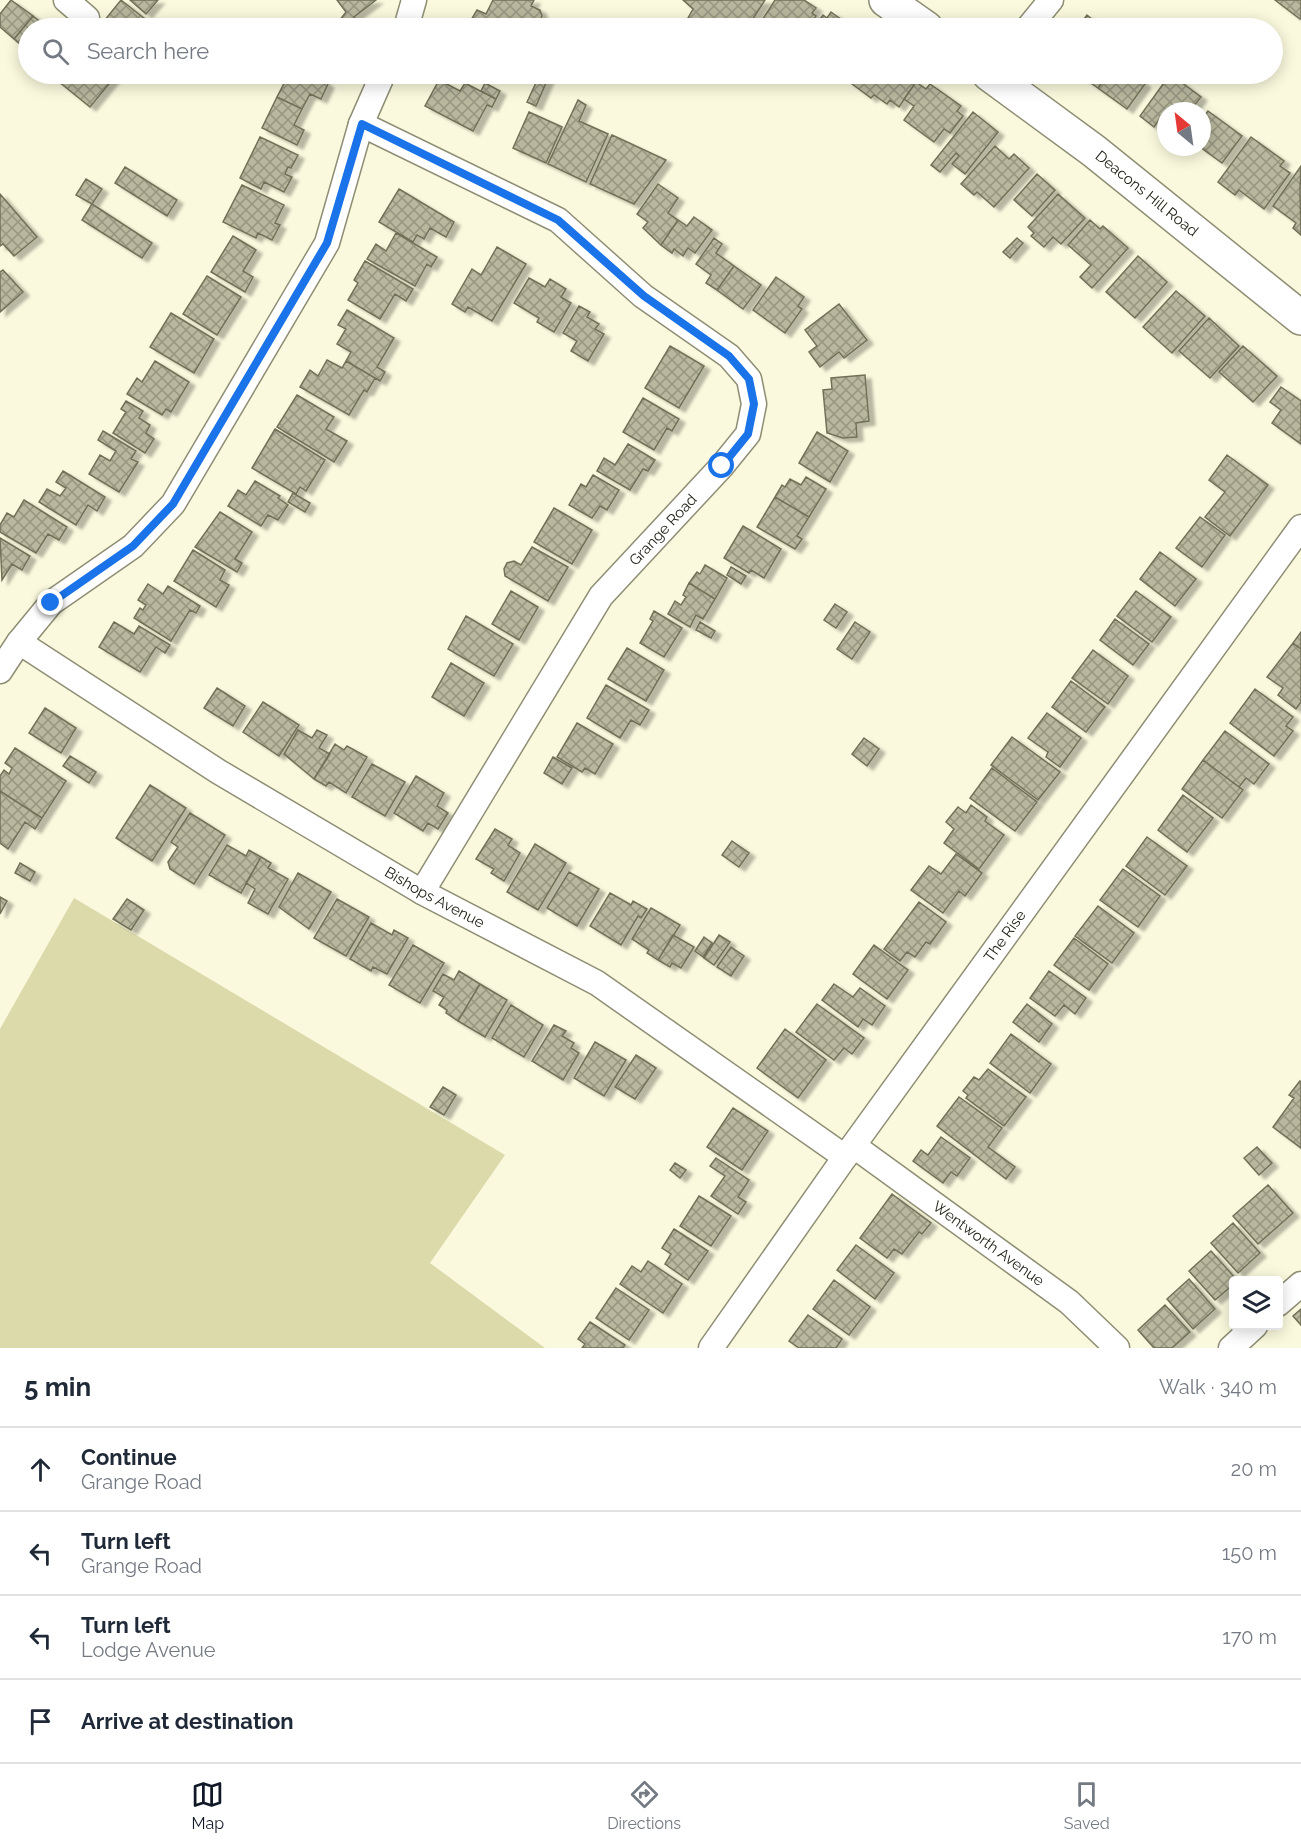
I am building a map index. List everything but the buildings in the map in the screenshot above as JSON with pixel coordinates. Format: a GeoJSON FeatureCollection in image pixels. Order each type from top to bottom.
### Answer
{"type":"FeatureCollection","features":[{"type":"Feature","properties":{"kind":"street"},"geometry":{"type":"LineString","coordinates":[[66,0],[87,18]]}},
{"type":"Feature","properties":{"kind":"street"},"geometry":{"type":"LineString","coordinates":[[409,18],[414,0]]}},
{"type":"Feature","properties":{"kind":"street"},"geometry":{"type":"LineString","coordinates":[[886,0],[912,18]]}},
{"type":"Feature","properties":{"kind":"street"},"geometry":{"type":"LineString","coordinates":[[1036,18],[1051,0]]}},
{"type":"Feature","properties":{"kind":"street"},"geometry":{"type":"LineString","coordinates":[[0,671],[19,642],[51,603],[133,546],[173,504],[327,243],[362,124],[379,84]]}},
{"type":"Feature","properties":{"kind":"street","name":"Deacons Hill Road"},"geometry":{"type":"LineString","coordinates":[[1004,84],[1094,151],[1301,318]]}},
{"type":"Feature","properties":{"kind":"street","name":"Grange Road"},"geometry":{"type":"LineString","coordinates":[[362,124],[558,220],[644,296],[729,356],[749,379],[754,404],[748,434],[722,466],[601,596],[422,892]]}},
{"type":"Feature","properties":{"kind":"street","name":"The Rise"},"geometry":{"type":"LineString","coordinates":[[711,1348],[850,1151],[1301,527]]}},
{"type":"Feature","properties":{"kind":"street","name":"Bishops Avenue"},"geometry":{"type":"LineString","coordinates":[[19,642],[219,772],[422,892],[597,983],[850,1151]]}},
{"type":"Feature","properties":{"kind":"street","name":"Wentworth Avenue"},"geometry":{"type":"LineString","coordinates":[[850,1151],[1069,1302],[1117,1348]]}},
{"type":"Feature","properties":{"kind":"street"},"geometry":{"type":"LineString","coordinates":[[1283,1300],[1301,1284]]}},
{"type":"Feature","properties":{"kind":"street"},"geometry":{"type":"LineString","coordinates":[[1231,1348],[1251,1330]]}},
{"type":"Feature","properties":{"kind":"shaded area"},"geometry":{"type":"Polygon","coordinates":[[[74,898],[505,1155],[430,1263],[545,1348],[0,1348],[0,1029],[74,898]]]}},
{"type":"Feature","properties":{"kind":"route"},"geometry":{"type":"LineString","coordinates":[[51,603],[133,546],[173,504],[327,243],[362,124],[558,220],[644,296],[729,356],[749,379],[754,404],[748,434],[722,466]]}}]}
